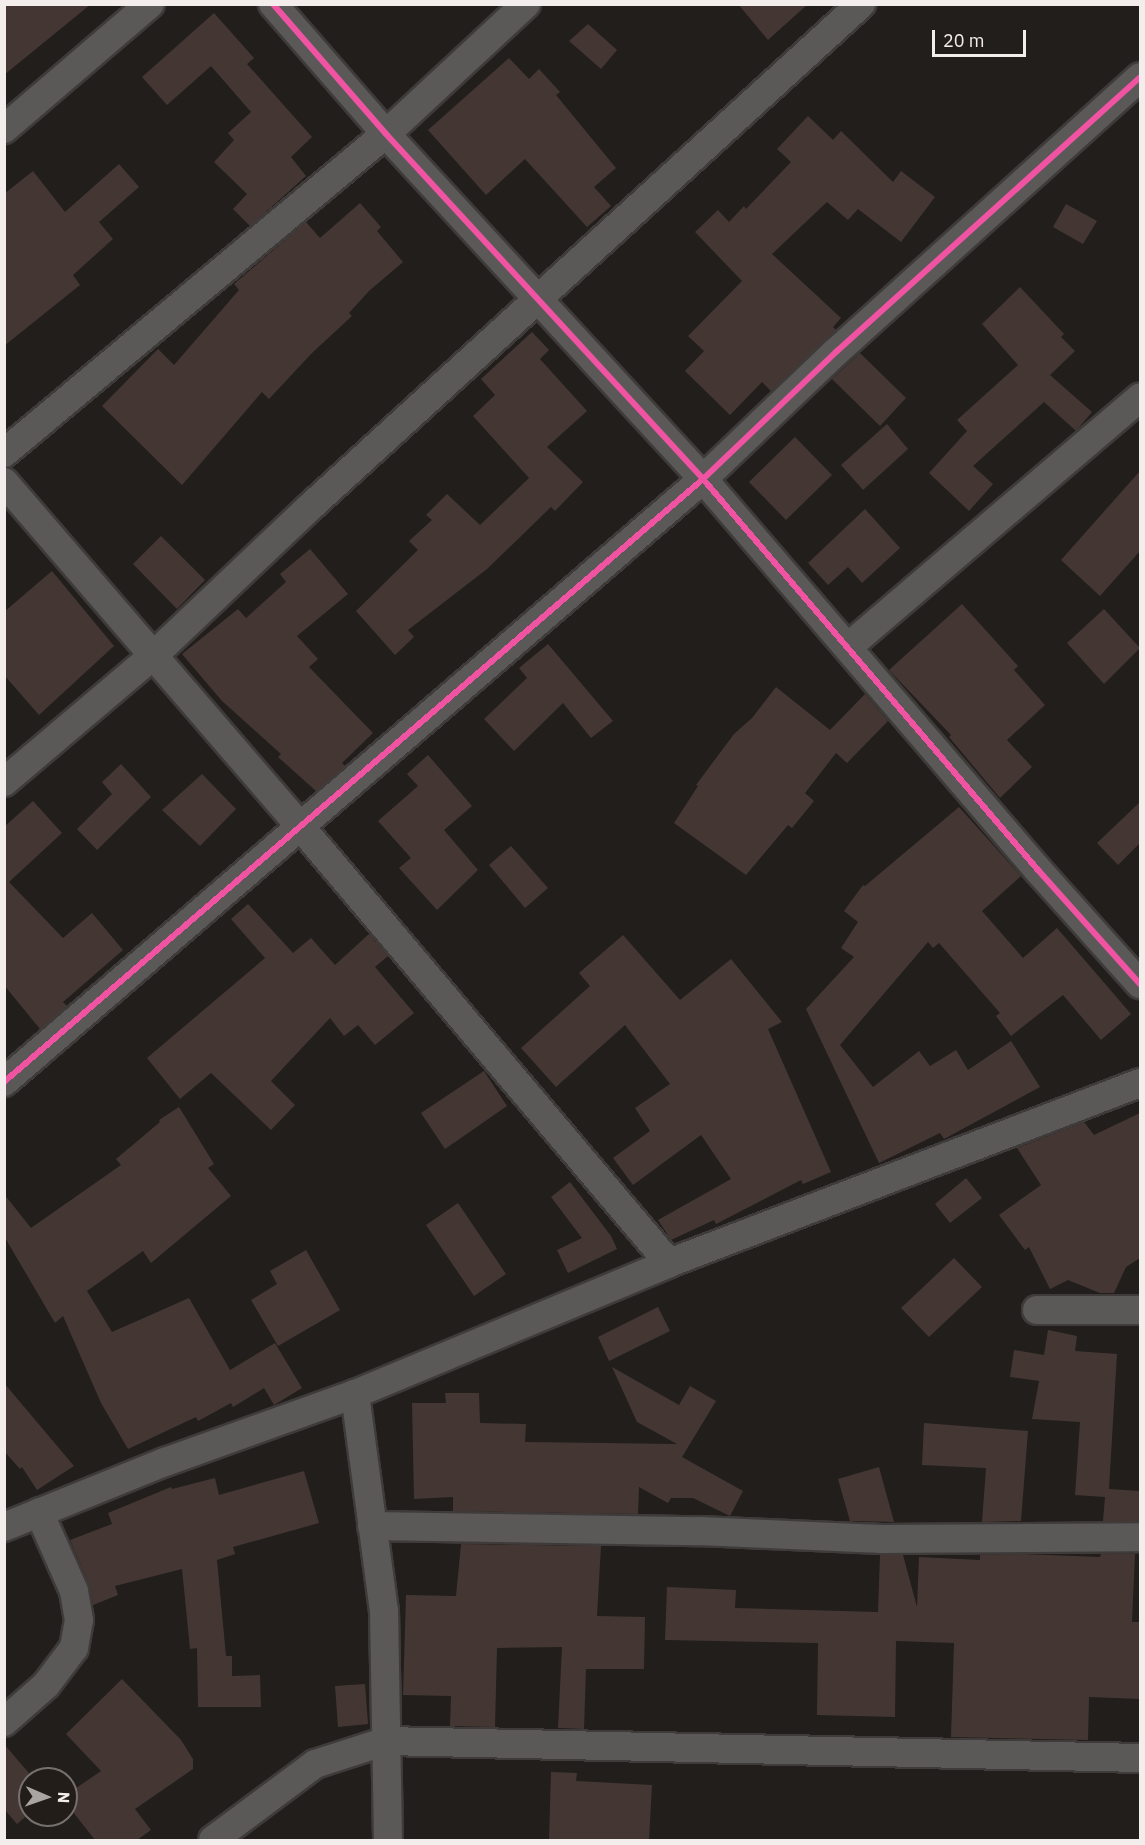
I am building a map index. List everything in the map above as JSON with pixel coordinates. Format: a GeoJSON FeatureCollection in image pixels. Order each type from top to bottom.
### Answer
{"type":"FeatureCollection","features":[{"type":"Feature","properties":{"kind":"street"},"geometry":{"type":"LineString","coordinates":[[4,129],[150,4]]}},
{"type":"Feature","properties":{"kind":"street"},"geometry":{"type":"LineString","coordinates":[[273,4],[386,134],[538,302],[703,479],[1038,870],[1140,984]]}},
{"type":"Feature","properties":{"kind":"street"},"geometry":{"type":"LineString","coordinates":[[4,453],[386,134],[525,4]]}},
{"type":"Feature","properties":{"kind":"street"},"geometry":{"type":"LineString","coordinates":[[4,782],[154,655],[310,507],[538,302],[861,4]]}},
{"type":"Feature","properties":{"kind":"street"},"geometry":{"type":"LineString","coordinates":[[4,1082],[703,479],[836,352],[1140,77]]}},
{"type":"Feature","properties":{"kind":"street"},"geometry":{"type":"LineString","coordinates":[[848,647],[1140,398]]}},
{"type":"Feature","properties":{"kind":"street"},"geometry":{"type":"LineString","coordinates":[[4,482],[300,826],[669,1263]]}},
{"type":"Feature","properties":{"kind":"street"},"geometry":{"type":"LineString","coordinates":[[4,1527],[165,1462],[355,1394],[669,1263],[1140,1083]]}},
{"type":"Feature","properties":{"kind":"street"},"geometry":{"type":"LineString","coordinates":[[1036,1310],[1140,1310]]}},
{"type":"Feature","properties":{"kind":"street"},"geometry":{"type":"LineString","coordinates":[[355,1394],[384,1610],[388,1840]]}},
{"type":"Feature","properties":{"kind":"street"},"geometry":{"type":"LineString","coordinates":[[4,1722],[46,1685],[74,1648],[76,1639],[79,1620],[74,1591],[39,1512]]}},
{"type":"Feature","properties":{"kind":"street"},"geometry":{"type":"LineString","coordinates":[[372,1526],[699,1531],[882,1539],[1140,1537]]}},
{"type":"Feature","properties":{"kind":"street"},"geometry":{"type":"LineString","coordinates":[[213,1840],[315,1764],[386,1741],[1140,1758]]}},
{"type":"Feature","properties":{"kind":"building"},"geometry":{"type":"Polygon","coordinates":[[[4,4],[91,4],[4,75],[4,4]]]}},
{"type":"Feature","properties":{"kind":"building"},"geometry":{"type":"Polygon","coordinates":[[[738,4],[808,4],[768,40],[738,4]]]}},
{"type":"Feature","properties":{"kind":"building"},"geometry":{"type":"Polygon","coordinates":[[[214,13],[254,58],[247,64],[312,137],[291,157],[306,176],[250,226],[233,209],[247,194],[214,162],[234,140],[228,133],[251,112],[211,66],[167,105],[142,77],[214,13]]]}},
{"type":"Feature","properties":{"kind":"building"},"geometry":{"type":"Polygon","coordinates":[[[588,24],[617,50],[601,69],[569,41],[588,24]]]}},
{"type":"Feature","properties":{"kind":"building"},"geometry":{"type":"Polygon","coordinates":[[[509,58],[529,79],[539,69],[560,92],[556,95],[616,168],[594,187],[611,206],[587,227],[525,159],[486,195],[428,130],[509,58]]]}},
{"type":"Feature","properties":{"kind":"building"},"geometry":{"type":"Polygon","coordinates":[[[808,116],[833,140],[841,131],[893,182],[901,171],[935,197],[901,242],[858,209],[848,220],[827,202],[772,254],[841,318],[833,327],[836,330],[771,391],[762,382],[730,415],[685,371],[704,351],[688,336],[742,281],[695,232],[718,210],[729,222],[744,206],[746,209],[791,162],[777,149],[808,116]]]}},
{"type":"Feature","properties":{"kind":"building"},"geometry":{"type":"Polygon","coordinates":[[[119,164],[139,187],[99,222],[113,239],[73,275],[80,285],[4,346],[4,194],[33,171],[65,212],[119,164]]]}},
{"type":"Feature","properties":{"kind":"building"},"geometry":{"type":"Polygon","coordinates":[[[360,203],[381,227],[377,231],[403,262],[369,291],[349,313],[352,316],[312,353],[269,399],[262,392],[182,485],[102,406],[158,349],[174,365],[239,290],[234,284],[306,222],[320,238],[360,203]]]}},
{"type":"Feature","properties":{"kind":"building"},"geometry":{"type":"Polygon","coordinates":[[[1066,204],[1097,221],[1083,244],[1053,227],[1066,204]]]}},
{"type":"Feature","properties":{"kind":"building"},"geometry":{"type":"Polygon","coordinates":[[[1020,287],[1064,334],[1061,337],[1075,351],[1050,375],[1092,412],[1076,431],[1044,402],[973,466],[993,484],[969,511],[929,473],[967,431],[957,420],[1018,365],[982,324],[1020,287]]]}},
{"type":"Feature","properties":{"kind":"building"},"geometry":{"type":"Polygon","coordinates":[[[532,332],[549,350],[540,359],[587,411],[547,447],[583,482],[555,511],[551,507],[487,569],[408,630],[414,637],[395,655],[356,611],[418,550],[409,541],[432,520],[426,515],[447,494],[480,525],[529,478],[473,416],[495,395],[481,379],[532,332]]]}},
{"type":"Feature","properties":{"kind":"building"},"geometry":{"type":"Polygon","coordinates":[[[860,353],[906,398],[880,426],[832,379],[860,353]]]}},
{"type":"Feature","properties":{"kind":"building"},"geometry":{"type":"Polygon","coordinates":[[[887,424],[908,449],[863,490],[841,465],[887,424]]]}},
{"type":"Feature","properties":{"kind":"building"},"geometry":{"type":"Polygon","coordinates":[[[795,437],[832,475],[786,520],[749,482],[795,437]]]}},
{"type":"Feature","properties":{"kind":"building"},"geometry":{"type":"Polygon","coordinates":[[[1140,471],[1140,551],[1100,596],[1061,560],[1140,471]]]}},
{"type":"Feature","properties":{"kind":"building"},"geometry":{"type":"Polygon","coordinates":[[[865,509],[900,548],[862,583],[848,567],[828,585],[808,563],[865,509]]]}},
{"type":"Feature","properties":{"kind":"building"},"geometry":{"type":"Polygon","coordinates":[[[161,536],[205,580],[177,609],[133,564],[161,536]]]}},
{"type":"Feature","properties":{"kind":"building"},"geometry":{"type":"Polygon","coordinates":[[[310,549],[348,594],[297,636],[318,659],[309,667],[373,733],[342,763],[345,766],[316,791],[278,757],[281,754],[222,701],[182,654],[238,609],[246,618],[286,582],[280,574],[310,549]]]}},
{"type":"Feature","properties":{"kind":"building"},"geometry":{"type":"Polygon","coordinates":[[[52,571],[114,646],[39,715],[4,675],[4,612],[52,571]]]}},
{"type":"Feature","properties":{"kind":"building"},"geometry":{"type":"Polygon","coordinates":[[[962,604],[1018,666],[1014,670],[1045,705],[1007,740],[1032,767],[1000,798],[949,737],[951,735],[889,670],[962,604]]]}},
{"type":"Feature","properties":{"kind":"building"},"geometry":{"type":"Polygon","coordinates":[[[1104,609],[1140,648],[1104,684],[1067,643],[1104,609]]]}},
{"type":"Feature","properties":{"kind":"building"},"geometry":{"type":"Polygon","coordinates":[[[548,644],[613,721],[591,738],[563,703],[514,751],[484,719],[527,678],[519,668],[548,644]]]}},
{"type":"Feature","properties":{"kind":"building"},"geometry":{"type":"Polygon","coordinates":[[[776,687],[830,730],[865,694],[888,721],[847,763],[836,753],[805,793],[814,801],[792,828],[788,825],[746,875],[674,823],[698,786],[696,785],[734,734],[752,718],[776,687]]]}},
{"type":"Feature","properties":{"kind":"building"},"geometry":{"type":"Polygon","coordinates":[[[428,755],[472,806],[444,830],[478,870],[437,910],[399,868],[411,858],[378,821],[418,786],[407,774],[428,755]]]}},
{"type":"Feature","properties":{"kind":"building"},"geometry":{"type":"Polygon","coordinates":[[[121,764],[151,797],[97,850],[77,829],[112,794],[102,782],[121,764]]]}},
{"type":"Feature","properties":{"kind":"building"},"geometry":{"type":"Polygon","coordinates":[[[202,774],[236,809],[200,846],[162,810],[202,774]]]}},
{"type":"Feature","properties":{"kind":"building"},"geometry":{"type":"Polygon","coordinates":[[[33,801],[62,833],[9,882],[63,938],[92,913],[123,950],[63,1002],[67,1006],[40,1029],[4,985],[4,827],[33,801]]]}},
{"type":"Feature","properties":{"kind":"building"},"geometry":{"type":"Polygon","coordinates":[[[1140,802],[1140,843],[1118,865],[1097,843],[1140,802]]]}},
{"type":"Feature","properties":{"kind":"building"},"geometry":{"type":"Polygon","coordinates":[[[959,807],[1021,876],[982,911],[1023,958],[1057,928],[1131,1014],[1101,1040],[1063,995],[1011,1036],[996,1016],[1000,1013],[939,943],[933,948],[928,942],[840,1045],[873,1087],[919,1051],[930,1066],[956,1050],[968,1070],[1011,1041],[1040,1087],[944,1139],[940,1133],[879,1163],[806,1009],[854,957],[841,948],[858,922],[844,911],[863,885],[865,886],[959,807]]]}},
{"type":"Feature","properties":{"kind":"building"},"geometry":{"type":"Polygon","coordinates":[[[511,846],[548,888],[525,908],[489,865],[511,846]]]}},
{"type":"Feature","properties":{"kind":"building"},"geometry":{"type":"Polygon","coordinates":[[[248,904],[293,953],[311,938],[335,965],[369,934],[388,956],[375,967],[414,1013],[375,1045],[358,1025],[344,1036],[330,1018],[271,1081],[295,1105],[271,1130],[211,1073],[180,1099],[147,1058],[265,958],[231,919],[248,904]]]}},
{"type":"Feature","properties":{"kind":"building"},"geometry":{"type":"Polygon","coordinates":[[[623,935],[680,1000],[731,959],[782,1022],[768,1029],[831,1172],[803,1184],[801,1180],[716,1224],[714,1220],[671,1240],[658,1220],[731,1179],[701,1135],[633,1185],[613,1158],[650,1131],[635,1108],[670,1084],[625,1025],[556,1087],[521,1048],[590,986],[579,973],[623,935]]]}},
{"type":"Feature","properties":{"kind":"building"},"geometry":{"type":"Polygon","coordinates":[[[484,1071],[507,1106],[445,1149],[421,1113],[484,1071]]]}},
{"type":"Feature","properties":{"kind":"building"},"geometry":{"type":"Polygon","coordinates":[[[179,1107],[214,1164],[208,1168],[231,1196],[151,1263],[143,1251],[87,1291],[112,1332],[189,1298],[230,1370],[275,1343],[302,1388],[274,1405],[264,1388],[233,1407],[231,1403],[198,1421],[196,1417],[128,1449],[101,1403],[63,1316],[55,1323],[4,1236],[4,1194],[31,1228],[121,1165],[116,1159],[160,1122],[159,1120],[179,1107]]]}},
{"type":"Feature","properties":{"kind":"building"},"geometry":{"type":"Polygon","coordinates":[[[1140,1113],[1140,1258],[1126,1267],[1114,1293],[1100,1293],[1068,1280],[1050,1289],[1029,1247],[1025,1250],[999,1215],[1041,1185],[1017,1148],[1084,1122],[1094,1135],[1140,1113]]]}},
{"type":"Feature","properties":{"kind":"building"},"geometry":{"type":"Polygon","coordinates":[[[966,1178],[982,1198],[950,1223],[935,1204],[966,1178]]]}},
{"type":"Feature","properties":{"kind":"building"},"geometry":{"type":"Polygon","coordinates":[[[570,1182],[611,1236],[617,1249],[568,1273],[557,1250],[582,1238],[551,1197],[570,1182]]]}},
{"type":"Feature","properties":{"kind":"building"},"geometry":{"type":"Polygon","coordinates":[[[458,1203],[506,1274],[474,1296],[426,1225],[458,1203]]]}},
{"type":"Feature","properties":{"kind":"building"},"geometry":{"type":"Polygon","coordinates":[[[306,1250],[340,1310],[278,1346],[251,1300],[277,1284],[270,1271],[306,1250]]]}},
{"type":"Feature","properties":{"kind":"building"},"geometry":{"type":"Polygon","coordinates":[[[954,1258],[982,1287],[929,1337],[901,1308],[954,1258]]]}},
{"type":"Feature","properties":{"kind":"building"},"geometry":{"type":"Polygon","coordinates":[[[658,1307],[670,1331],[609,1361],[598,1337],[658,1307]]]}},
{"type":"Feature","properties":{"kind":"building"},"geometry":{"type":"Polygon","coordinates":[[[1048,1330],[1077,1336],[1075,1351],[1117,1354],[1109,1489],[1140,1491],[1140,1521],[1103,1521],[1105,1497],[1075,1495],[1080,1422],[1032,1419],[1039,1381],[1010,1377],[1014,1350],[1044,1355],[1048,1330]]]}},
{"type":"Feature","properties":{"kind":"building"},"geometry":{"type":"Polygon","coordinates":[[[612,1367],[679,1405],[690,1386],[716,1401],[682,1457],[743,1491],[730,1516],[693,1498],[671,1498],[668,1503],[639,1487],[638,1514],[453,1511],[453,1497],[414,1499],[412,1403],[446,1403],[445,1393],[479,1393],[480,1423],[526,1424],[525,1442],[677,1444],[637,1422],[612,1367]]]}},
{"type":"Feature","properties":{"kind":"building"},"geometry":{"type":"Polygon","coordinates":[[[4,1383],[74,1466],[37,1490],[22,1467],[20,1469],[4,1451],[4,1383]]]}},
{"type":"Feature","properties":{"kind":"building"},"geometry":{"type":"Polygon","coordinates":[[[924,1423],[1028,1431],[1021,1521],[982,1522],[986,1468],[922,1465],[924,1423]]]}},
{"type":"Feature","properties":{"kind":"building"},"geometry":{"type":"Polygon","coordinates":[[[879,1467],[894,1522],[850,1521],[838,1479],[879,1467]]]}},
{"type":"Feature","properties":{"kind":"building"},"geometry":{"type":"Polygon","coordinates":[[[304,1471],[319,1523],[233,1547],[235,1554],[217,1560],[226,1656],[232,1656],[232,1676],[260,1675],[261,1707],[198,1707],[197,1648],[190,1649],[182,1569],[115,1586],[118,1595],[93,1605],[89,1584],[70,1540],[112,1524],[108,1513],[171,1487],[172,1489],[215,1478],[219,1495],[304,1471]]]}},
{"type":"Feature","properties":{"kind":"building"},"geometry":{"type":"Polygon","coordinates":[[[461,1544],[601,1546],[597,1616],[645,1617],[644,1669],[586,1669],[584,1729],[558,1728],[562,1647],[497,1648],[495,1727],[450,1726],[451,1696],[403,1695],[406,1595],[456,1596],[461,1544]]]}},
{"type":"Feature","properties":{"kind":"building"},"geometry":{"type":"Polygon","coordinates":[[[1101,1554],[1135,1554],[1132,1622],[1140,1622],[1140,1699],[1089,1697],[1088,1740],[951,1737],[954,1643],[896,1641],[895,1717],[817,1715],[818,1643],[665,1640],[667,1587],[736,1590],[735,1608],[878,1612],[880,1555],[903,1555],[917,1607],[919,1557],[980,1560],[980,1555],[1100,1557],[1101,1554]]]}},
{"type":"Feature","properties":{"kind":"building"},"geometry":{"type":"Polygon","coordinates":[[[122,1679],[181,1740],[193,1759],[193,1769],[135,1809],[151,1830],[137,1840],[95,1840],[78,1818],[78,1787],[101,1771],[66,1734],[122,1679]]]}},
{"type":"Feature","properties":{"kind":"building"},"geometry":{"type":"Polygon","coordinates":[[[365,1684],[368,1724],[338,1727],[335,1686],[365,1684]]]}},
{"type":"Feature","properties":{"kind":"building"},"geometry":{"type":"Polygon","coordinates":[[[4,1744],[24,1767],[18,1767],[18,1823],[4,1809],[4,1744]]]}},
{"type":"Feature","properties":{"kind":"building"},"geometry":{"type":"Polygon","coordinates":[[[551,1772],[577,1773],[576,1781],[652,1785],[649,1840],[549,1840],[551,1772]]]}},
{"type":"Feature","properties":{"kind":"cycle path"},"geometry":{"type":"LineString","coordinates":[[273,4],[386,134],[703,479],[1038,870],[1140,984]]}},
{"type":"Feature","properties":{"kind":"cycle path"},"geometry":{"type":"LineString","coordinates":[[4,1082],[703,479],[836,352],[1140,77]]}}]}
